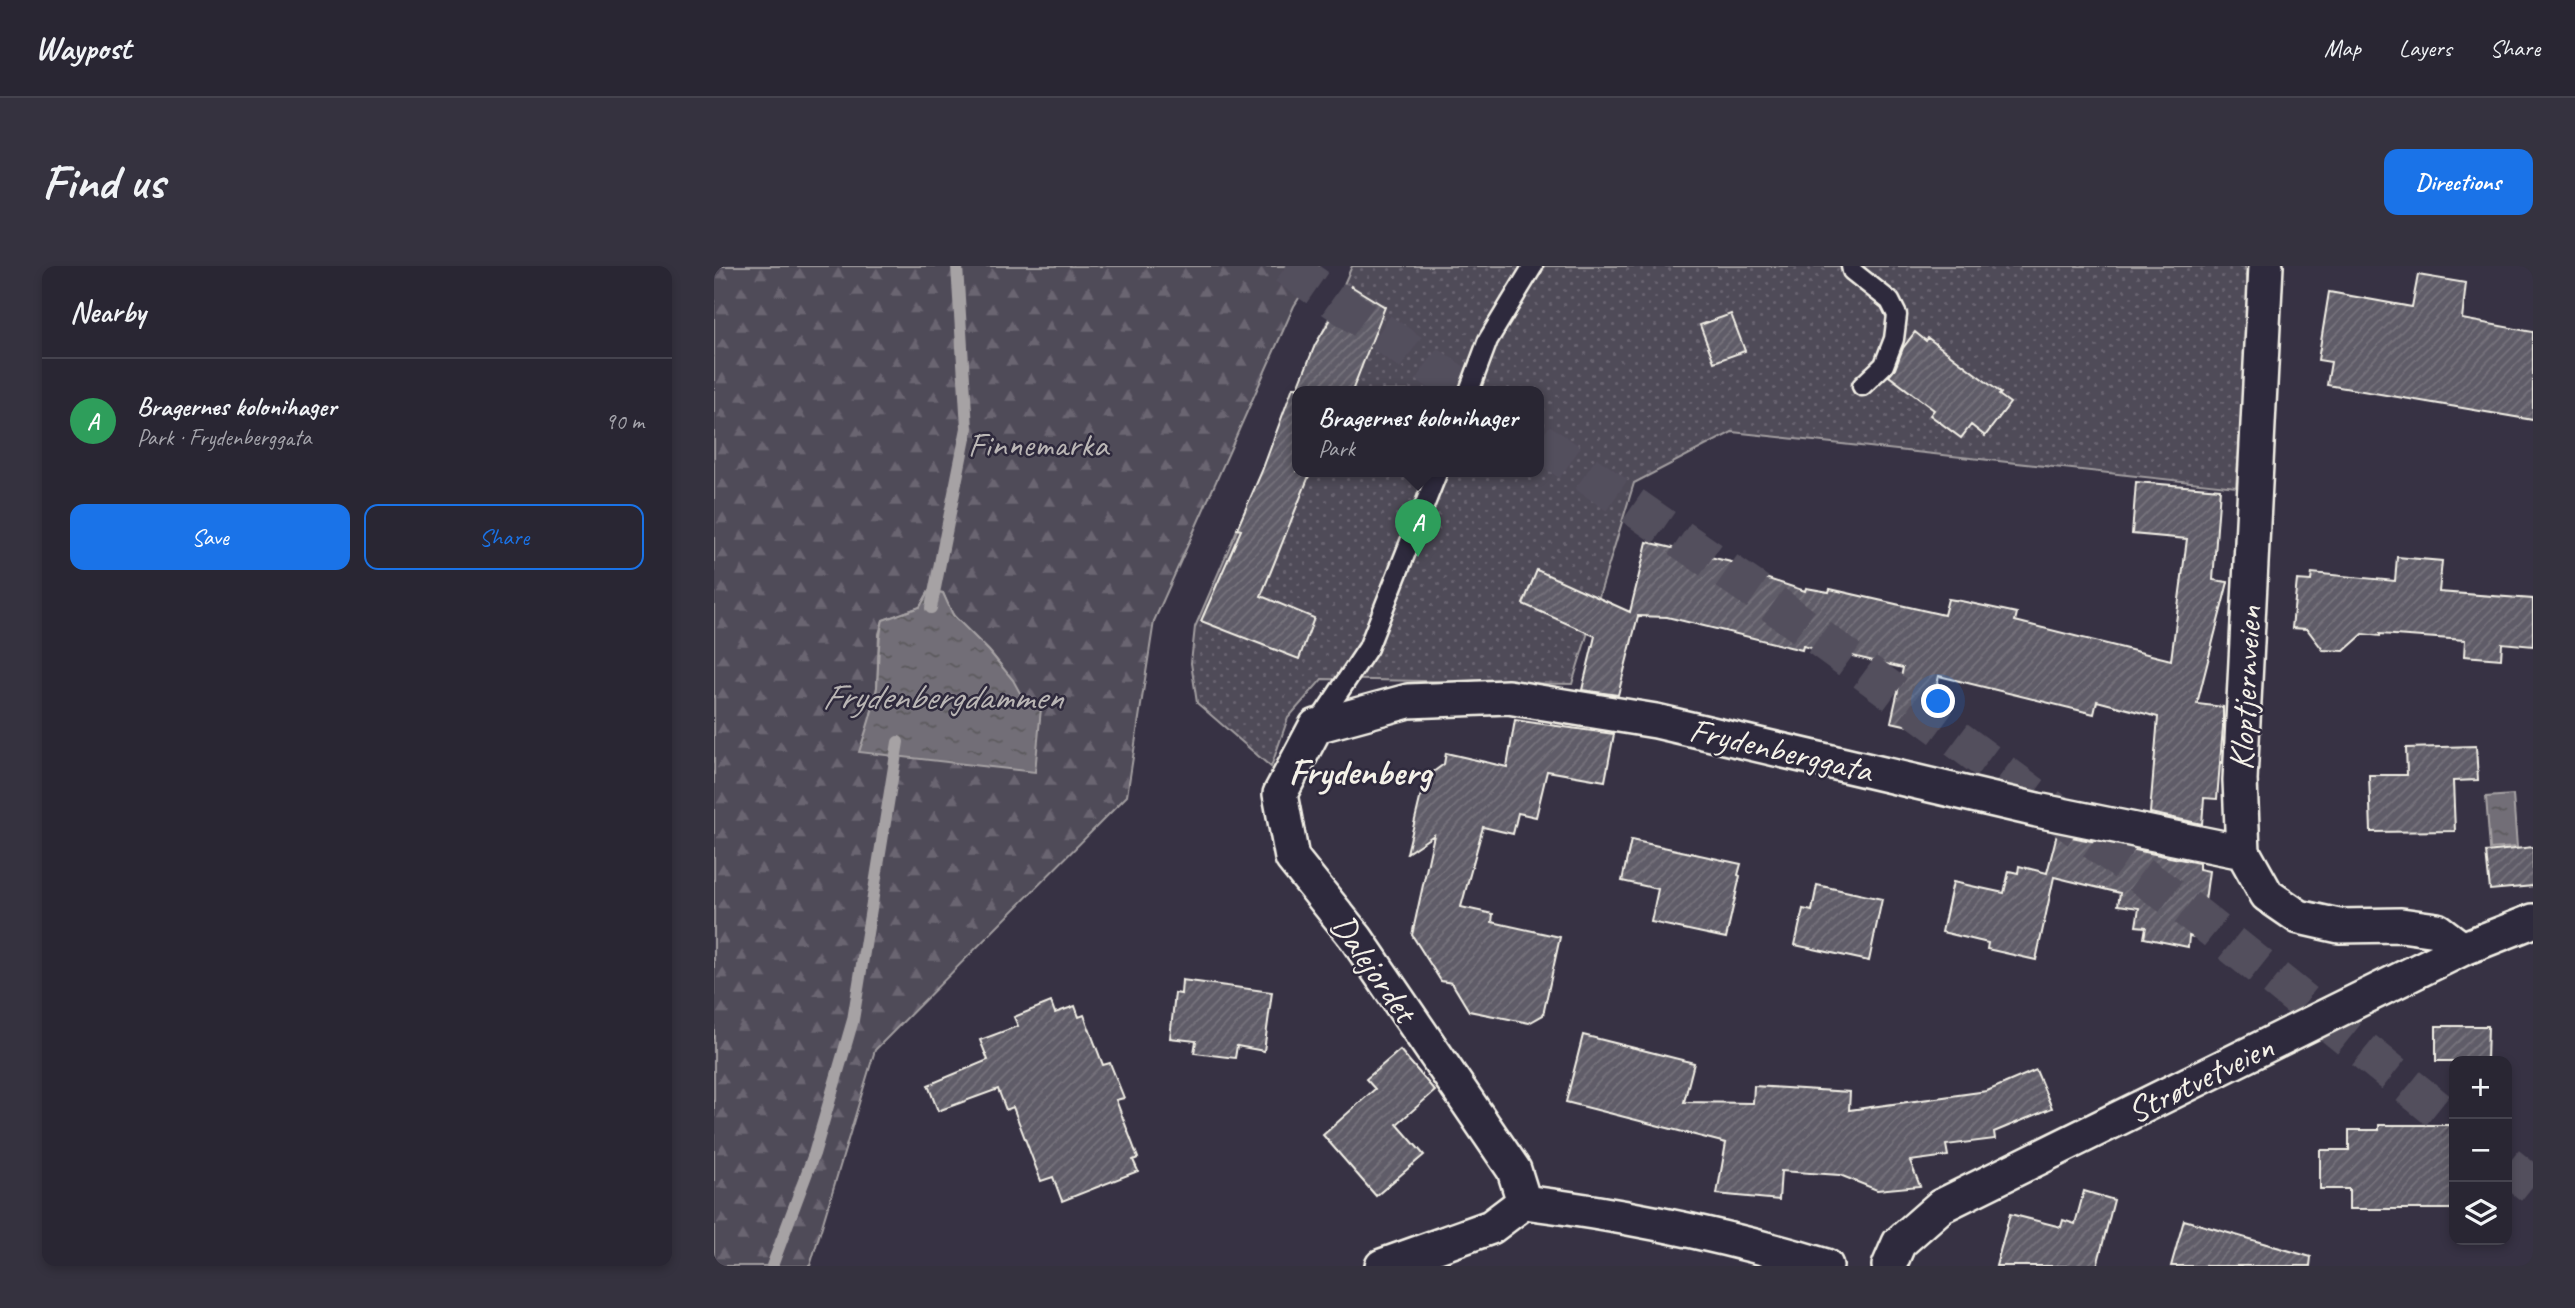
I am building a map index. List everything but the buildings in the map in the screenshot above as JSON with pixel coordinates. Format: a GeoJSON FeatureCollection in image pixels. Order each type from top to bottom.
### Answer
{"type":"FeatureCollection","features":[{"type":"Feature","properties":{"kind":"street","name":"Kloptjernveien"},"geometry":{"type":"LineString","coordinates":[[2266,266],[2240,780],[2243,852],[2267,895],[2299,917],[2339,926],[2401,925],[2437,930],[2462,949]]}},
{"type":"Feature","properties":{"kind":"street","name":"Frydenberggata"},"geometry":{"type":"LineString","coordinates":[[1316,726],[1408,701],[1508,698],[1656,722],[2037,810],[2243,852]]}},
{"type":"Feature","properties":{"kind":"street","name":"Dalejordet"},"geometry":{"type":"LineString","coordinates":[[1316,726],[1280,794],[1292,858],[1356,938],[1514,1170],[1524,1202]]}},
{"type":"Feature","properties":{"kind":"street","name":"Strøtvetveien"},"geometry":{"type":"LineString","coordinates":[[1889,1266],[1899,1243],[1941,1206],[2462,949],[2533,921]]}},
{"type":"Feature","properties":{"kind":"street"},"geometry":{"type":"LineString","coordinates":[[1382,1266],[1491,1227],[1524,1202],[1584,1210],[1722,1238],[1826,1266]]}},
{"type":"Feature","properties":{"kind":"lane"},"geometry":{"type":"LineString","coordinates":[[1471,386],[1488,340],[1533,266]]}},
{"type":"Feature","properties":{"kind":"lane"},"geometry":{"type":"LineString","coordinates":[[1851,266],[1852,271],[1890,301],[1897,315],[1894,339],[1884,365],[1862,386]]}},
{"type":"Feature","properties":{"kind":"lane"},"geometry":{"type":"LineString","coordinates":[[1316,726],[1368,648],[1436,477]]}},
{"type":"Feature","properties":{"kind":"green space","name":"Finnemarka"},"geometry":{"type":"Polygon","coordinates":[[[714,266],[1319,266],[1294,306],[1154,621],[1127,796],[875,1050],[810,1266],[714,1266],[714,266]],[[929,591],[920,607],[883,620],[879,634],[877,688],[871,715],[1035,771],[1031,722],[1019,693],[990,652],[956,618],[943,593],[929,591]]]}},
{"type":"Feature","properties":{"kind":"green space"},"geometry":{"type":"Polygon","coordinates":[[[1352,266],[2245,266],[2251,301],[2236,487],[1732,432],[1634,483],[1572,684],[1322,679],[1288,718],[1271,767],[1197,703],[1191,663],[1195,627],[1292,403],[1292,477],[1544,477],[1544,386],[1299,386],[1352,266]]]}},
{"type":"Feature","properties":{"kind":"water","name":"Frydenbergdammen"},"geometry":{"type":"Polygon","coordinates":[[[929,591],[943,593],[953,615],[1013,680],[1025,702],[1041,708],[1035,772],[859,752],[876,695],[883,620],[920,607],[929,591]]]}},
{"type":"Feature","properties":{"kind":"water"},"geometry":{"type":"Polygon","coordinates":[[[2513,795],[2517,847],[2490,849],[2486,797],[2513,795]]]}},
{"type":"Feature","properties":{"kind":"waterway"},"geometry":{"type":"LineString","coordinates":[[931,608],[967,428],[957,266]]}},
{"type":"Feature","properties":{"kind":"waterway"},"geometry":{"type":"LineString","coordinates":[[772,1266],[814,1154],[853,1020],[898,742]]}},
{"type":"Feature","properties":{"kind":"tunnel"},"geometry":{"type":"LineString","coordinates":[[1286,266],[1459,386]]}},
{"type":"Feature","properties":{"kind":"tunnel"},"geometry":{"type":"LineString","coordinates":[[1544,444],[1760,594],[2198,917],[2449,1119]]}},
{"type":"Feature","properties":{"kind":"tunnel"},"geometry":{"type":"LineString","coordinates":[[2512,1169],[2533,1186]]}},
{"type":"Feature","properties":{"kind":"place","name":"Bragernes kolonihager"},"geometry":{"type":"Point","coordinates":[1418,557]}},
{"type":"Feature","properties":{"kind":"district","name":"Frydenberg"},"geometry":{"type":"Point","coordinates":[1360,771]}}]}
